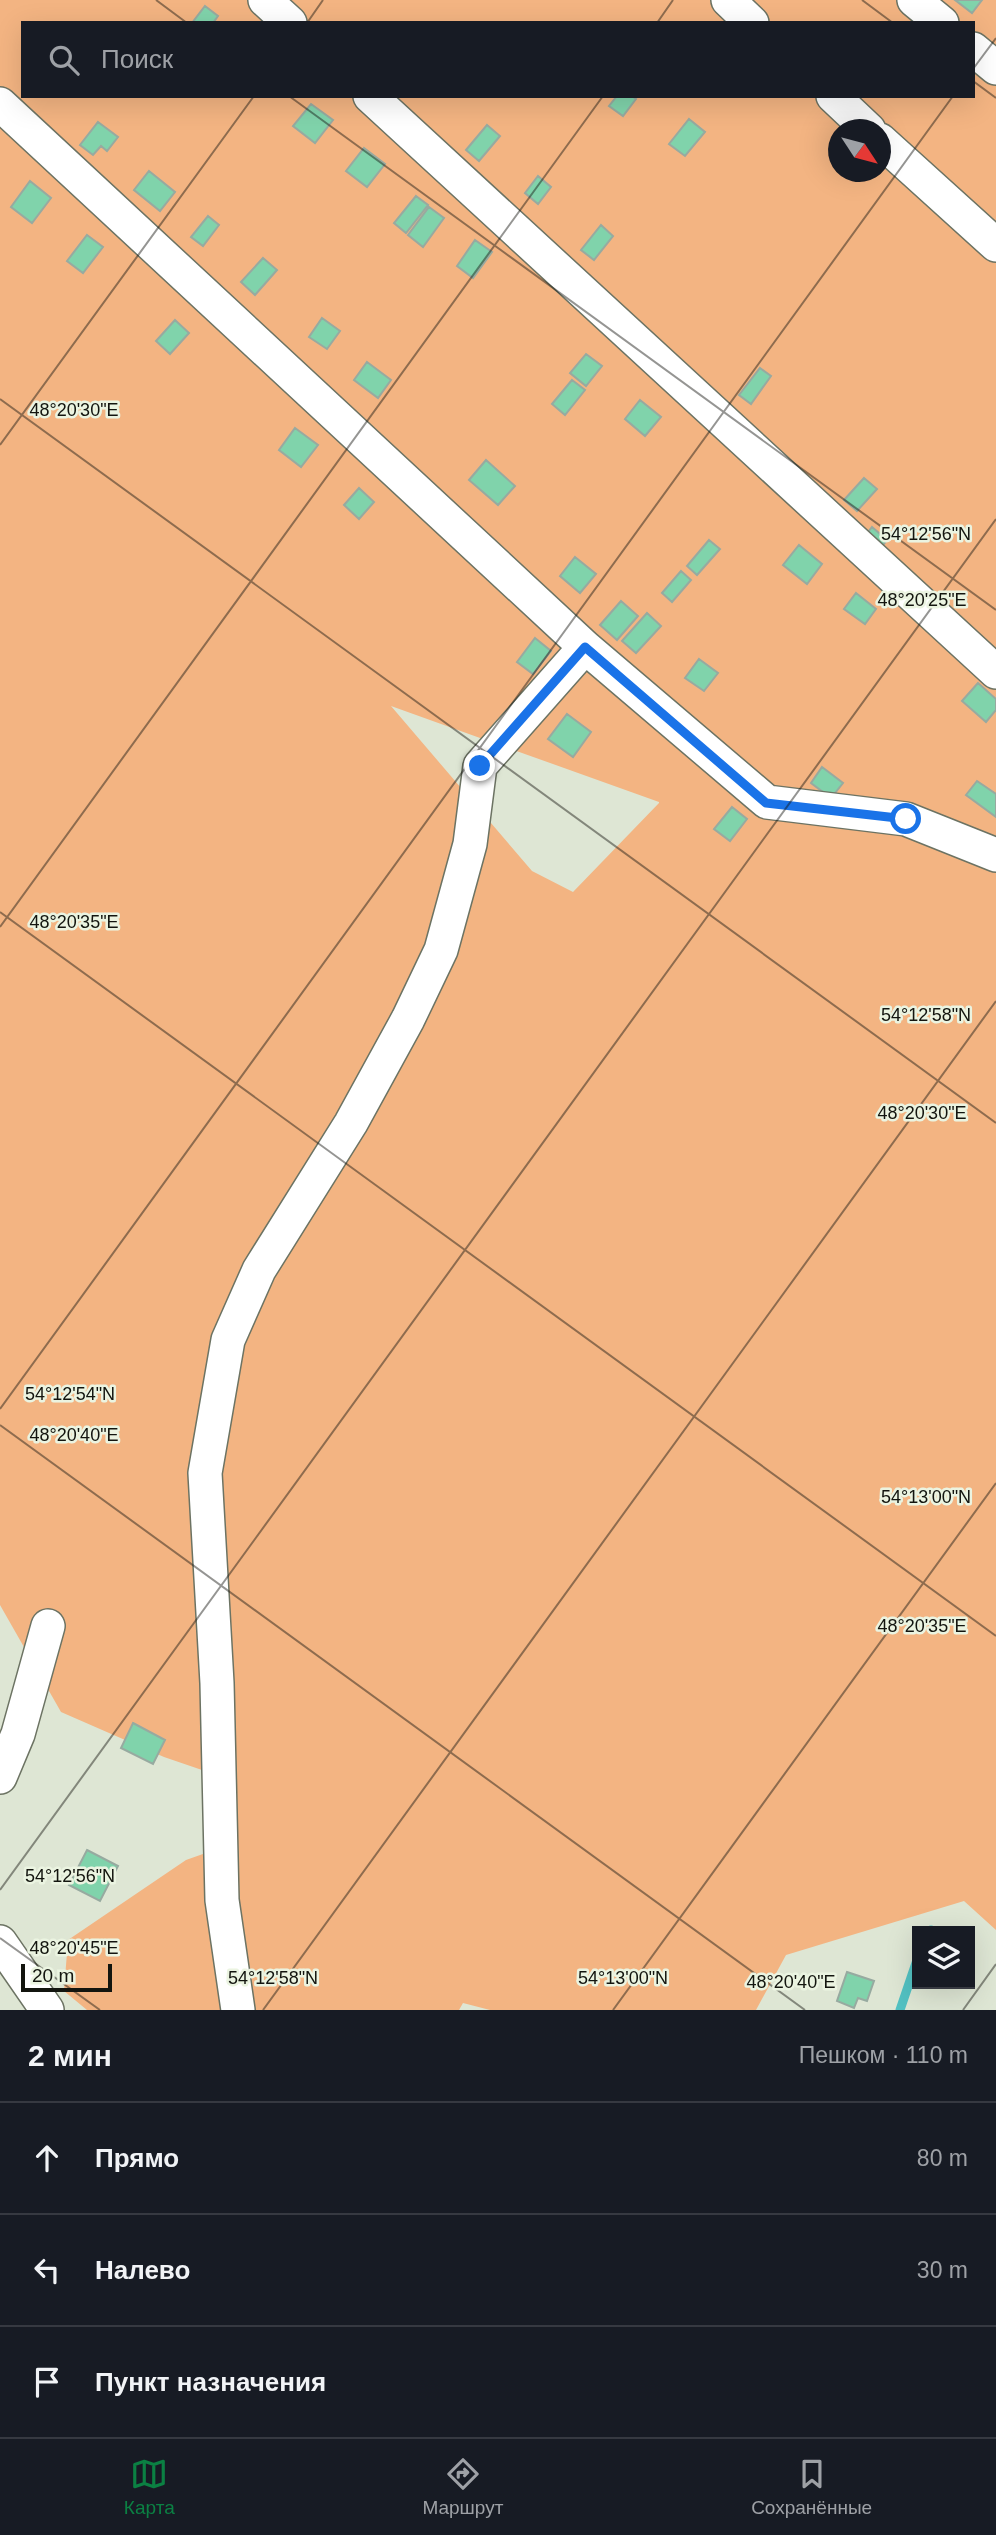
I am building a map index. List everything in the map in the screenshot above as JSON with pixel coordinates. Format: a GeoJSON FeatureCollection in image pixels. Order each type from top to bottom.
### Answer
{"type":"FeatureCollection","features":[{"type":"Feature","properties":{"kind":"street"},"geometry":{"type":"LineString","coordinates":[[265,0],[288,21]]}},
{"type":"Feature","properties":{"kind":"street"},"geometry":{"type":"LineString","coordinates":[[728,0],[750,21]]}},
{"type":"Feature","properties":{"kind":"street"},"geometry":{"type":"LineString","coordinates":[[914,0],[940,21]]}},
{"type":"Feature","properties":{"kind":"street"},"geometry":{"type":"LineString","coordinates":[[975,51],[996,68]]}},
{"type":"Feature","properties":{"kind":"street"},"geometry":{"type":"LineString","coordinates":[[372,98],[996,673]]}},
{"type":"Feature","properties":{"kind":"street"},"geometry":{"type":"LineString","coordinates":[[835,98],[857,119]]}},
{"type":"Feature","properties":{"kind":"street"},"geometry":{"type":"LineString","coordinates":[[0,104],[585,647],[766,803],[906,819],[996,855]]}},
{"type":"Feature","properties":{"kind":"street"},"geometry":{"type":"LineString","coordinates":[[891,150],[996,245]]}},
{"type":"Feature","properties":{"kind":"street"},"geometry":{"type":"LineString","coordinates":[[238,2010],[222,1900],[218,1683],[205,1473],[228,1340],[259,1270],[351,1123],[408,1019],[441,950],[470,844],[480,766],[585,647]]}},
{"type":"Feature","properties":{"kind":"street"},"geometry":{"type":"LineString","coordinates":[[0,1777],[18,1734],[48,1626]]}},
{"type":"Feature","properties":{"kind":"street"},"geometry":{"type":"LineString","coordinates":[[0,1942],[47,2010]]}},
{"type":"Feature","properties":{"kind":"shaded area"},"geometry":{"type":"Polygon","coordinates":[[[0,0],[996,0],[996,1930],[964,1901],[786,1955],[756,2010],[490,2010],[463,2003],[459,2010],[87,2010],[64,1991],[68,1940],[186,1860],[234,1843],[202,1770],[164,1757],[61,1712],[0,1605],[0,0]],[[391,706],[532,871],[573,892],[659,802],[391,706]]]}},
{"type":"Feature","properties":{"kind":"building"},"geometry":{"type":"Polygon","coordinates":[[[955,0],[982,0],[972,13],[955,0]]]}},
{"type":"Feature","properties":{"kind":"building"},"geometry":{"type":"Polygon","coordinates":[[[205,6],[218,16],[214,21],[194,21],[205,6]]]}},
{"type":"Feature","properties":{"kind":"building"},"geometry":{"type":"Polygon","coordinates":[[[615,98],[636,99],[623,116],[609,106],[615,98]]]}},
{"type":"Feature","properties":{"kind":"building"},"geometry":{"type":"Polygon","coordinates":[[[311,104],[333,120],[315,143],[293,126],[311,104]]]}},
{"type":"Feature","properties":{"kind":"building"},"geometry":{"type":"Polygon","coordinates":[[[689,119],[705,132],[685,156],[669,144],[689,119]]]}},
{"type":"Feature","properties":{"kind":"building"},"geometry":{"type":"Polygon","coordinates":[[[98,122],[118,137],[107,151],[101,146],[93,155],[80,145],[98,122]]]}},
{"type":"Feature","properties":{"kind":"building"},"geometry":{"type":"Polygon","coordinates":[[[487,125],[500,136],[479,161],[466,150],[487,125]]]}},
{"type":"Feature","properties":{"kind":"building"},"geometry":{"type":"Polygon","coordinates":[[[364,148],[385,164],[367,187],[346,171],[364,148]]]}},
{"type":"Feature","properties":{"kind":"building"},"geometry":{"type":"Polygon","coordinates":[[[149,171],[175,192],[160,211],[134,190],[149,171]]]}},
{"type":"Feature","properties":{"kind":"building"},"geometry":{"type":"Polygon","coordinates":[[[538,176],[551,187],[538,204],[525,193],[538,176]]]}},
{"type":"Feature","properties":{"kind":"building"},"geometry":{"type":"Polygon","coordinates":[[[30,181],[51,198],[32,223],[11,207],[30,181]]]}},
{"type":"Feature","properties":{"kind":"building"},"geometry":{"type":"Polygon","coordinates":[[[416,196],[428,205],[406,233],[394,223],[416,196]]]}},
{"type":"Feature","properties":{"kind":"building"},"geometry":{"type":"Polygon","coordinates":[[[429,207],[444,218],[423,247],[408,235],[429,207]]]}},
{"type":"Feature","properties":{"kind":"building"},"geometry":{"type":"Polygon","coordinates":[[[208,216],[219,225],[203,246],[191,237],[208,216]]]}},
{"type":"Feature","properties":{"kind":"building"},"geometry":{"type":"Polygon","coordinates":[[[601,225],[613,236],[594,260],[581,250],[601,225]]]}},
{"type":"Feature","properties":{"kind":"building"},"geometry":{"type":"Polygon","coordinates":[[[87,235],[103,247],[83,273],[67,261],[87,235]]]}},
{"type":"Feature","properties":{"kind":"building"},"geometry":{"type":"Polygon","coordinates":[[[475,240],[492,252],[473,278],[457,266],[475,240]]]}},
{"type":"Feature","properties":{"kind":"building"},"geometry":{"type":"Polygon","coordinates":[[[263,258],[277,270],[255,295],[241,282],[263,258]]]}},
{"type":"Feature","properties":{"kind":"building"},"geometry":{"type":"Polygon","coordinates":[[[322,318],[340,331],[327,349],[309,337],[322,318]]]}},
{"type":"Feature","properties":{"kind":"building"},"geometry":{"type":"Polygon","coordinates":[[[175,320],[189,333],[170,354],[156,341],[175,320]]]}},
{"type":"Feature","properties":{"kind":"building"},"geometry":{"type":"Polygon","coordinates":[[[586,354],[602,366],[586,386],[570,373],[586,354]]]}},
{"type":"Feature","properties":{"kind":"building"},"geometry":{"type":"Polygon","coordinates":[[[367,362],[391,380],[378,398],[354,380],[367,362]]]}},
{"type":"Feature","properties":{"kind":"building"},"geometry":{"type":"Polygon","coordinates":[[[760,368],[771,376],[751,404],[739,395],[760,368]]]}},
{"type":"Feature","properties":{"kind":"building"},"geometry":{"type":"Polygon","coordinates":[[[572,380],[585,390],[565,415],[552,404],[572,380]]]}},
{"type":"Feature","properties":{"kind":"building"},"geometry":{"type":"Polygon","coordinates":[[[640,400],[661,417],[645,436],[625,419],[640,400]]]}},
{"type":"Feature","properties":{"kind":"building"},"geometry":{"type":"Polygon","coordinates":[[[295,428],[318,445],[301,467],[279,450],[295,428]]]}},
{"type":"Feature","properties":{"kind":"building"},"geometry":{"type":"Polygon","coordinates":[[[486,460],[515,486],[498,505],[469,480],[486,460]]]}},
{"type":"Feature","properties":{"kind":"building"},"geometry":{"type":"Polygon","coordinates":[[[864,478],[877,489],[857,511],[844,500],[864,478]]]}},
{"type":"Feature","properties":{"kind":"building"},"geometry":{"type":"Polygon","coordinates":[[[359,488],[374,502],[359,519],[344,505],[359,488]]]}},
{"type":"Feature","properties":{"kind":"building"},"geometry":{"type":"Polygon","coordinates":[[[872,527],[887,540],[880,549],[865,536],[872,527]]]}},
{"type":"Feature","properties":{"kind":"building"},"geometry":{"type":"Polygon","coordinates":[[[709,540],[720,549],[697,575],[687,566],[709,540]]]}},
{"type":"Feature","properties":{"kind":"building"},"geometry":{"type":"Polygon","coordinates":[[[799,545],[822,564],[807,584],[783,565],[799,545]]]}},
{"type":"Feature","properties":{"kind":"building"},"geometry":{"type":"Polygon","coordinates":[[[575,557],[596,574],[580,593],[560,576],[575,557]]]}},
{"type":"Feature","properties":{"kind":"building"},"geometry":{"type":"Polygon","coordinates":[[[681,571],[691,580],[672,602],[662,593],[681,571]]]}},
{"type":"Feature","properties":{"kind":"building"},"geometry":{"type":"Polygon","coordinates":[[[856,593],[876,609],[865,624],[844,609],[856,593]]]}},
{"type":"Feature","properties":{"kind":"building"},"geometry":{"type":"Polygon","coordinates":[[[621,601],[638,616],[617,640],[600,625],[621,601]]]}},
{"type":"Feature","properties":{"kind":"building"},"geometry":{"type":"Polygon","coordinates":[[[647,613],[661,626],[636,653],[622,641],[647,613]]]}},
{"type":"Feature","properties":{"kind":"building"},"geometry":{"type":"Polygon","coordinates":[[[535,638],[551,651],[533,674],[517,662],[535,638]]]}},
{"type":"Feature","properties":{"kind":"building"},"geometry":{"type":"Polygon","coordinates":[[[699,659],[718,673],[704,691],[685,678],[699,659]]]}},
{"type":"Feature","properties":{"kind":"building"},"geometry":{"type":"Polygon","coordinates":[[[978,683],[996,699],[996,710],[986,722],[962,701],[978,683]]]}},
{"type":"Feature","properties":{"kind":"building"},"geometry":{"type":"Polygon","coordinates":[[[567,714],[591,732],[573,757],[548,739],[567,714]]]}},
{"type":"Feature","properties":{"kind":"building"},"geometry":{"type":"Polygon","coordinates":[[[822,767],[843,783],[831,798],[811,783],[822,767]]]}},
{"type":"Feature","properties":{"kind":"building"},"geometry":{"type":"Polygon","coordinates":[[[977,781],[996,794],[996,817],[966,795],[977,781]]]}},
{"type":"Feature","properties":{"kind":"building"},"geometry":{"type":"Polygon","coordinates":[[[732,807],[747,819],[730,841],[714,829],[732,807]]]}},
{"type":"Feature","properties":{"kind":"building"},"geometry":{"type":"Polygon","coordinates":[[[133,1723],[165,1740],[153,1764],[121,1748],[133,1723]]]}},
{"type":"Feature","properties":{"kind":"building"},"geometry":{"type":"Polygon","coordinates":[[[87,1850],[118,1866],[100,1901],[69,1885],[87,1850]]]}},
{"type":"Feature","properties":{"kind":"building"},"geometry":{"type":"Polygon","coordinates":[[[847,1972],[874,1981],[867,2001],[858,1998],[854,2008],[837,2001],[847,1972]]]}},
{"type":"Feature","properties":{"kind":"waterway"},"geometry":{"type":"LineString","coordinates":[[900,2010],[912,1975]]}},
{"type":"Feature","properties":{"kind":"route"},"geometry":{"type":"LineString","coordinates":[[480,766],[519,718],[585,647],[766,803],[906,819]]}}]}
